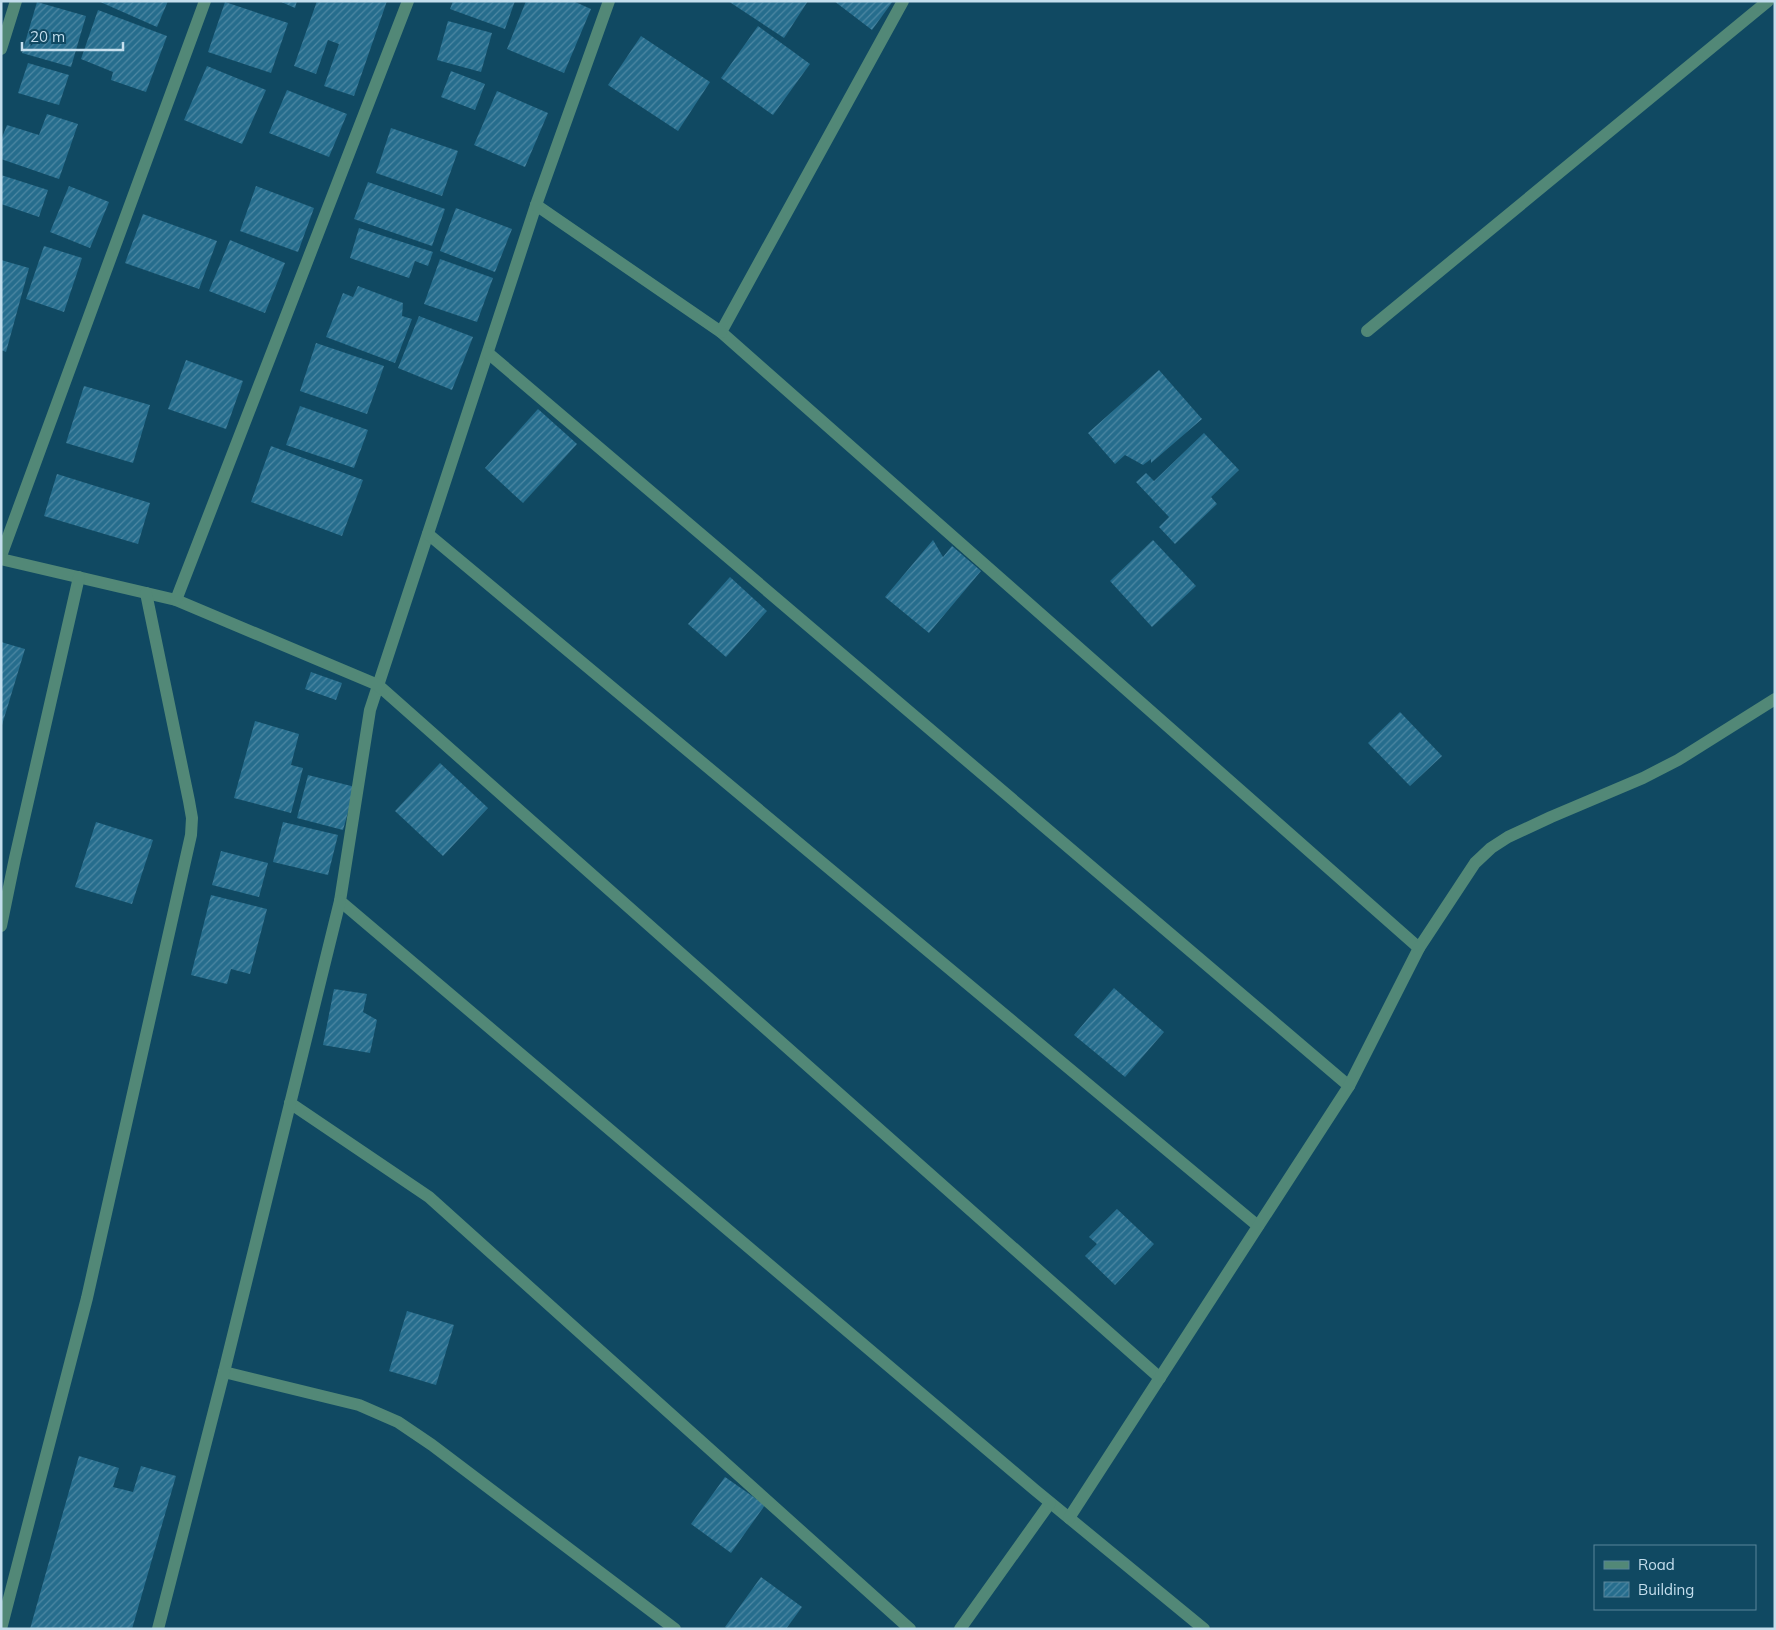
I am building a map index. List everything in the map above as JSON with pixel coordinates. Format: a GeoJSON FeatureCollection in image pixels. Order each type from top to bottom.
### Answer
{"type":"FeatureCollection","features":[{"type":"Feature","properties":{"kind":"street"},"geometry":{"type":"LineString","coordinates":[[1,49],[16,1]]}},
{"type":"Feature","properties":{"kind":"street"},"geometry":{"type":"LineString","coordinates":[[205,1],[1,557],[176,600],[378,685],[1160,1378]]}},
{"type":"Feature","properties":{"kind":"street"},"geometry":{"type":"LineString","coordinates":[[176,600],[408,1]]}},
{"type":"Feature","properties":{"kind":"street"},"geometry":{"type":"LineString","coordinates":[[158,1629],[224,1372],[340,901],[370,710],[536,205],[609,1]]}},
{"type":"Feature","properties":{"kind":"street"},"geometry":{"type":"LineString","coordinates":[[721,332],[903,1]]}},
{"type":"Feature","properties":{"kind":"street"},"geometry":{"type":"LineString","coordinates":[[1367,331],[1768,1]]}},
{"type":"Feature","properties":{"kind":"street"},"geometry":{"type":"LineString","coordinates":[[536,205],[721,332],[1419,948]]}},
{"type":"Feature","properties":{"kind":"street"},"geometry":{"type":"LineString","coordinates":[[488,353],[1348,1086]]}},
{"type":"Feature","properties":{"kind":"street"},"geometry":{"type":"LineString","coordinates":[[428,534],[1258,1226]]}},
{"type":"Feature","properties":{"kind":"street"},"geometry":{"type":"LineString","coordinates":[[1,926],[79,577]]}},
{"type":"Feature","properties":{"kind":"street"},"geometry":{"type":"LineString","coordinates":[[1,1629],[87,1298],[191,835],[190,801],[146,593]]}},
{"type":"Feature","properties":{"kind":"street"},"geometry":{"type":"LineString","coordinates":[[1069,1518],[1348,1086],[1419,948],[1474,863],[1491,848],[1508,837],[1643,778],[1678,760],[1775,699]]}},
{"type":"Feature","properties":{"kind":"street"},"geometry":{"type":"LineString","coordinates":[[340,901],[1050,1503],[1204,1629]]}},
{"type":"Feature","properties":{"kind":"street"},"geometry":{"type":"LineString","coordinates":[[290,1103],[429,1197],[910,1629]]}},
{"type":"Feature","properties":{"kind":"street"},"geometry":{"type":"LineString","coordinates":[[224,1372],[360,1406],[398,1422],[440,1451],[675,1629]]}},
{"type":"Feature","properties":{"kind":"street"},"geometry":{"type":"LineString","coordinates":[[960,1629],[1050,1503]]}},
{"type":"Feature","properties":{"kind":"building"},"geometry":{"type":"Polygon","coordinates":[[[98,1],[168,1],[157,27],[98,1]]]}},
{"type":"Feature","properties":{"kind":"building"},"geometry":{"type":"Polygon","coordinates":[[[279,1],[297,1],[295,8],[279,1]]]}},
{"type":"Feature","properties":{"kind":"building"},"geometry":{"type":"Polygon","coordinates":[[[317,1],[387,1],[354,96],[324,86],[339,44],[328,40],[316,74],[294,66],[317,1]]]}},
{"type":"Feature","properties":{"kind":"building"},"geometry":{"type":"Polygon","coordinates":[[[453,1],[515,1],[505,29],[450,9],[453,1]]]}},
{"type":"Feature","properties":{"kind":"building"},"geometry":{"type":"Polygon","coordinates":[[[526,1],[573,1],[591,9],[564,73],[507,49],[526,1]]]}},
{"type":"Feature","properties":{"kind":"building"},"geometry":{"type":"Polygon","coordinates":[[[728,1],[808,1],[784,38],[728,1]]]}},
{"type":"Feature","properties":{"kind":"building"},"geometry":{"type":"Polygon","coordinates":[[[834,1],[893,1],[872,30],[834,1]]]}},
{"type":"Feature","properties":{"kind":"building"},"geometry":{"type":"Polygon","coordinates":[[[37,2],[86,16],[71,67],[22,53],[37,2]]]}},
{"type":"Feature","properties":{"kind":"building"},"geometry":{"type":"Polygon","coordinates":[[[225,2],[288,23],[271,73],[208,52],[225,2]]]}},
{"type":"Feature","properties":{"kind":"building"},"geometry":{"type":"Polygon","coordinates":[[[98,10],[167,36],[146,92],[111,80],[113,72],[81,59],[98,10]]]}},
{"type":"Feature","properties":{"kind":"building"},"geometry":{"type":"Polygon","coordinates":[[[448,21],[492,33],[481,72],[437,60],[448,21]]]}},
{"type":"Feature","properties":{"kind":"building"},"geometry":{"type":"Polygon","coordinates":[[[758,26],[810,64],[773,115],[721,78],[758,26]]]}},
{"type":"Feature","properties":{"kind":"building"},"geometry":{"type":"Polygon","coordinates":[[[641,36],[710,82],[678,131],[608,85],[641,36]]]}},
{"type":"Feature","properties":{"kind":"building"},"geometry":{"type":"Polygon","coordinates":[[[28,63],[69,75],[59,105],[18,93],[28,63]]]}},
{"type":"Feature","properties":{"kind":"building"},"geometry":{"type":"Polygon","coordinates":[[[207,66],[266,90],[242,144],[184,120],[207,66]]]}},
{"type":"Feature","properties":{"kind":"building"},"geometry":{"type":"Polygon","coordinates":[[[451,71],[485,84],[475,110],[441,97],[451,71]]]}},
{"type":"Feature","properties":{"kind":"building"},"geometry":{"type":"Polygon","coordinates":[[[287,90],[347,114],[329,157],[269,133],[287,90]]]}},
{"type":"Feature","properties":{"kind":"building"},"geometry":{"type":"Polygon","coordinates":[[[497,91],[548,113],[525,167],[474,145],[497,91]]]}},
{"type":"Feature","properties":{"kind":"building"},"geometry":{"type":"Polygon","coordinates":[[[47,114],[78,124],[59,179],[1,159],[1,140],[7,125],[39,135],[47,114]]]}},
{"type":"Feature","properties":{"kind":"building"},"geometry":{"type":"Polygon","coordinates":[[[391,128],[458,151],[442,196],[376,173],[391,128]]]}},
{"type":"Feature","properties":{"kind":"building"},"geometry":{"type":"Polygon","coordinates":[[[1,175],[48,190],[39,217],[1,204],[1,175]]]}},
{"type":"Feature","properties":{"kind":"building"},"geometry":{"type":"Polygon","coordinates":[[[368,182],[445,209],[432,246],[354,219],[368,182]]]}},
{"type":"Feature","properties":{"kind":"building"},"geometry":{"type":"Polygon","coordinates":[[[69,186],[109,202],[90,248],[50,232],[69,186]]]}},
{"type":"Feature","properties":{"kind":"building"},"geometry":{"type":"Polygon","coordinates":[[[256,186],[314,208],[298,252],[240,231],[256,186]]]}},
{"type":"Feature","properties":{"kind":"building"},"geometry":{"type":"Polygon","coordinates":[[[456,208],[512,229],[495,272],[440,251],[456,208]]]}},
{"type":"Feature","properties":{"kind":"building"},"geometry":{"type":"Polygon","coordinates":[[[143,214],[217,241],[199,289],[125,263],[143,214]]]}},
{"type":"Feature","properties":{"kind":"building"},"geometry":{"type":"Polygon","coordinates":[[[359,228],[433,252],[428,266],[415,261],[409,278],[350,258],[359,228]]]}},
{"type":"Feature","properties":{"kind":"building"},"geometry":{"type":"Polygon","coordinates":[[[230,240],[285,263],[265,313],[209,291],[230,240]]]}},
{"type":"Feature","properties":{"kind":"building"},"geometry":{"type":"Polygon","coordinates":[[[44,246],[82,258],[64,312],[26,299],[44,246]]]}},
{"type":"Feature","properties":{"kind":"building"},"geometry":{"type":"Polygon","coordinates":[[[440,259],[493,278],[477,322],[424,304],[440,259]]]}},
{"type":"Feature","properties":{"kind":"building"},"geometry":{"type":"Polygon","coordinates":[[[1,260],[29,268],[6,352],[1,350],[1,260]]]}},
{"type":"Feature","properties":{"kind":"building"},"geometry":{"type":"Polygon","coordinates":[[[358,286],[403,303],[402,316],[412,319],[395,363],[326,337],[343,293],[353,297],[358,286]]]}},
{"type":"Feature","properties":{"kind":"building"},"geometry":{"type":"Polygon","coordinates":[[[419,316],[473,337],[452,390],[398,368],[419,316]]]}},
{"type":"Feature","properties":{"kind":"building"},"geometry":{"type":"Polygon","coordinates":[[[316,343],[384,366],[367,414],[300,391],[316,343]]]}},
{"type":"Feature","properties":{"kind":"building"},"geometry":{"type":"Polygon","coordinates":[[[186,360],[243,381],[226,429],[168,409],[186,360]]]}},
{"type":"Feature","properties":{"kind":"building"},"geometry":{"type":"Polygon","coordinates":[[[1159,370],[1202,419],[1151,463],[1151,459],[1143,465],[1125,455],[1115,464],[1088,433],[1159,370]]]}},
{"type":"Feature","properties":{"kind":"building"},"geometry":{"type":"Polygon","coordinates":[[[84,386],[150,405],[133,463],[66,443],[84,386]]]}},
{"type":"Feature","properties":{"kind":"building"},"geometry":{"type":"Polygon","coordinates":[[[300,406],[368,430],[354,468],[286,445],[300,406]]]}},
{"type":"Feature","properties":{"kind":"building"},"geometry":{"type":"Polygon","coordinates":[[[538,409],[577,444],[523,503],[485,468],[538,409]]]}},
{"type":"Feature","properties":{"kind":"building"},"geometry":{"type":"Polygon","coordinates":[[[1204,433],[1239,470],[1211,497],[1217,504],[1175,544],[1159,527],[1169,517],[1136,482],[1146,473],[1154,481],[1204,433]]]}},
{"type":"Feature","properties":{"kind":"building"},"geometry":{"type":"Polygon","coordinates":[[[271,446],[363,480],[342,536],[251,502],[271,446]]]}},
{"type":"Feature","properties":{"kind":"building"},"geometry":{"type":"Polygon","coordinates":[[[57,474],[150,503],[138,544],[44,516],[57,474]]]}},
{"type":"Feature","properties":{"kind":"building"},"geometry":{"type":"Polygon","coordinates":[[[933,540],[943,557],[952,546],[981,571],[929,633],[885,597],[933,540]]]}},
{"type":"Feature","properties":{"kind":"building"},"geometry":{"type":"Polygon","coordinates":[[[1153,540],[1196,586],[1152,627],[1110,581],[1153,540]]]}},
{"type":"Feature","properties":{"kind":"building"},"geometry":{"type":"Polygon","coordinates":[[[730,577],[767,611],[726,657],[688,624],[730,577]]]}},
{"type":"Feature","properties":{"kind":"building"},"geometry":{"type":"Polygon","coordinates":[[[1,642],[25,649],[2,725],[1,725],[1,642]]]}},
{"type":"Feature","properties":{"kind":"building"},"geometry":{"type":"Polygon","coordinates":[[[311,672],[342,683],[336,700],[305,689],[311,672]]]}},
{"type":"Feature","properties":{"kind":"building"},"geometry":{"type":"Polygon","coordinates":[[[1400,712],[1442,756],[1410,786],[1368,743],[1400,712]]]}},
{"type":"Feature","properties":{"kind":"building"},"geometry":{"type":"Polygon","coordinates":[[[255,721],[299,734],[291,765],[303,768],[291,813],[234,798],[255,721]]]}},
{"type":"Feature","properties":{"kind":"building"},"geometry":{"type":"Polygon","coordinates":[[[440,763],[488,808],[443,856],[395,811],[440,763]]]}},
{"type":"Feature","properties":{"kind":"building"},"geometry":{"type":"Polygon","coordinates":[[[308,775],[355,787],[343,830],[297,818],[308,775]]]}},
{"type":"Feature","properties":{"kind":"building"},"geometry":{"type":"Polygon","coordinates":[[[96,822],[153,840],[132,904],[75,887],[96,822]]]}},
{"type":"Feature","properties":{"kind":"building"},"geometry":{"type":"Polygon","coordinates":[[[283,822],[338,835],[328,875],[273,862],[283,822]]]}},
{"type":"Feature","properties":{"kind":"building"},"geometry":{"type":"Polygon","coordinates":[[[221,851],[268,863],[259,897],[212,885],[221,851]]]}},
{"type":"Feature","properties":{"kind":"building"},"geometry":{"type":"Polygon","coordinates":[[[211,895],[267,909],[250,974],[231,969],[227,984],[191,975],[211,895]]]}},
{"type":"Feature","properties":{"kind":"building"},"geometry":{"type":"Polygon","coordinates":[[[1114,988],[1164,1032],[1125,1077],[1074,1035],[1114,988]]]}},
{"type":"Feature","properties":{"kind":"building"},"geometry":{"type":"Polygon","coordinates":[[[334,989],[367,994],[363,1012],[377,1020],[370,1053],[323,1045],[334,989]]]}},
{"type":"Feature","properties":{"kind":"building"},"geometry":{"type":"Polygon","coordinates":[[[1117,1209],[1154,1244],[1115,1285],[1085,1256],[1097,1244],[1089,1237],[1117,1209]]]}},
{"type":"Feature","properties":{"kind":"building"},"geometry":{"type":"Polygon","coordinates":[[[407,1311],[454,1325],[436,1385],[389,1371],[407,1311]]]}},
{"type":"Feature","properties":{"kind":"building"},"geometry":{"type":"Polygon","coordinates":[[[79,1456],[119,1468],[113,1487],[133,1492],[141,1466],[176,1476],[132,1629],[30,1629],[79,1456]]]}},
{"type":"Feature","properties":{"kind":"building"},"geometry":{"type":"Polygon","coordinates":[[[725,1477],[765,1505],[731,1553],[691,1524],[725,1477]]]}},
{"type":"Feature","properties":{"kind":"building"},"geometry":{"type":"Polygon","coordinates":[[[761,1577],[802,1607],[786,1629],[728,1629],[725,1627],[761,1577]]]}}]}
